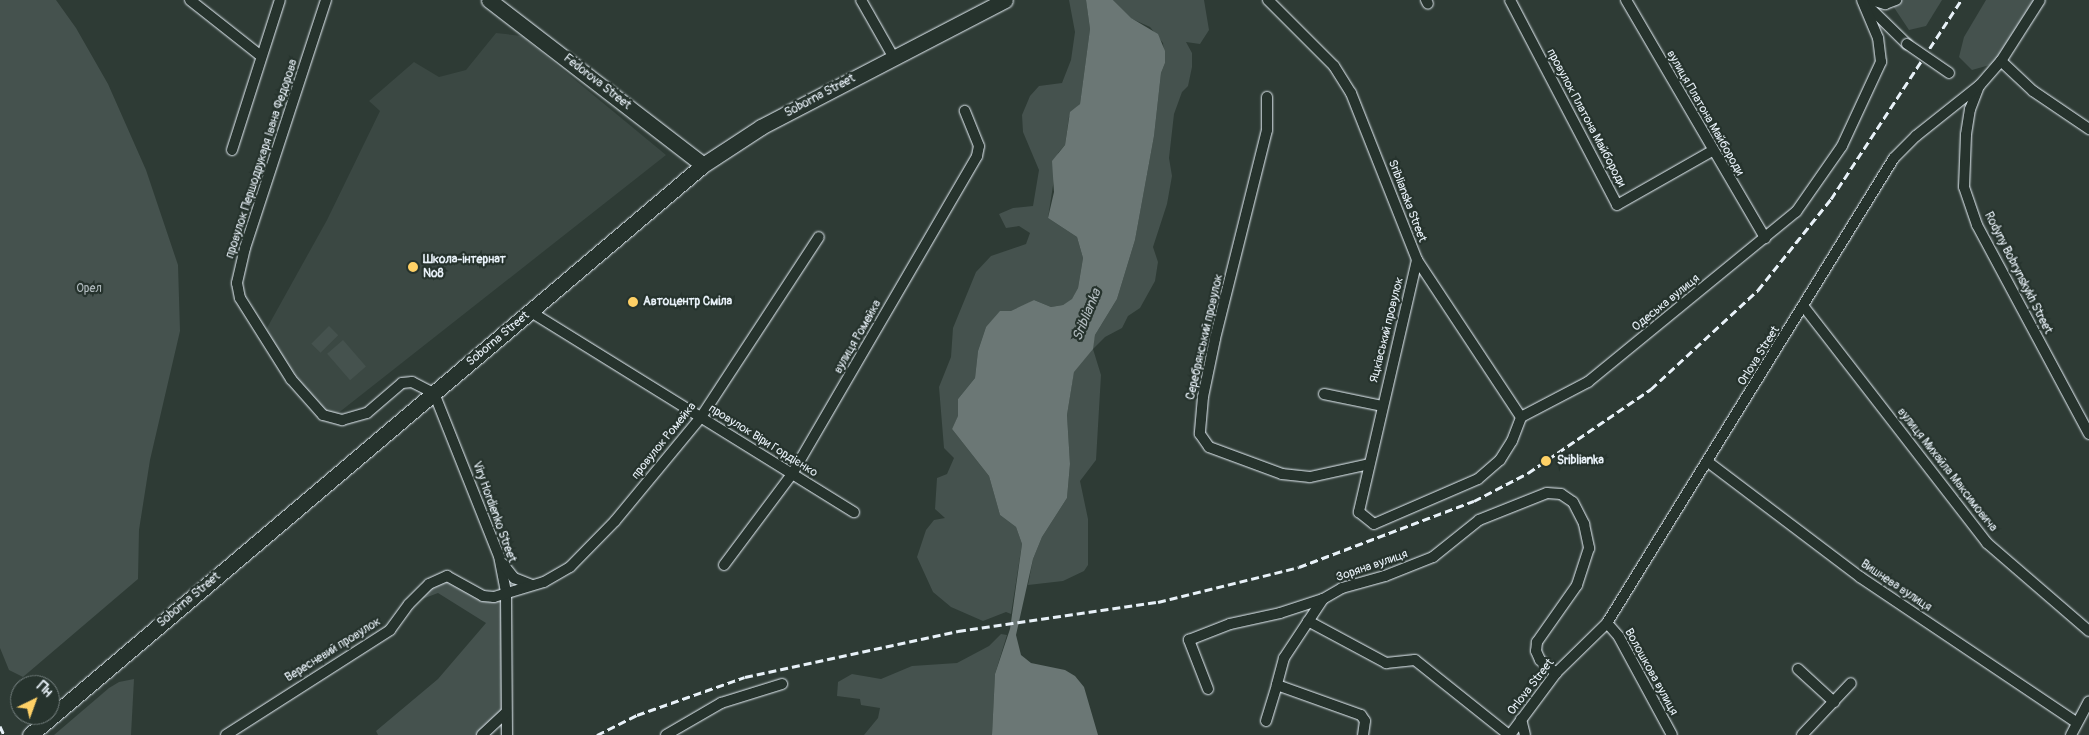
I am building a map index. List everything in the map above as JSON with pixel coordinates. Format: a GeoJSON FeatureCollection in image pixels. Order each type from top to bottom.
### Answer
{"type":"FeatureCollection","features":[{"type":"Feature","properties":{"kind":"main road","name":"Soborna Street"},"geometry":{"type":"LineString","coordinates":[[30,735],[385,432],[531,312],[703,165],[761,127],[1005,0]]}},
{"type":"Feature","properties":{"kind":"main road","name":"Fedorova Street"},"geometry":{"type":"LineString","coordinates":[[490,2],[703,165]]}},
{"type":"Feature","properties":{"kind":"street"},"geometry":{"type":"LineString","coordinates":[[190,0],[261,56]]}},
{"type":"Feature","properties":{"kind":"street"},"geometry":{"type":"LineString","coordinates":[[232,150],[280,0]]}},
{"type":"Feature","properties":{"kind":"street","name":"провулок Першодрукаря Івана Федорова"},"geometry":{"type":"LineString","coordinates":[[326,0],[245,248],[237,283],[240,298],[291,379],[323,415],[342,420],[368,413],[402,383],[412,382],[434,393]]}},
{"type":"Feature","properties":{"kind":"street"},"geometry":{"type":"LineString","coordinates":[[861,0],[894,58]]}},
{"type":"Feature","properties":{"kind":"street","name":"Sriblianska Street"},"geometry":{"type":"LineString","coordinates":[[1268,0],[1334,66],[1352,94],[1417,260],[1521,417]]}},
{"type":"Feature","properties":{"kind":"street","name":"провулок Платона Майбороди"},"geometry":{"type":"LineString","coordinates":[[1510,0],[1617,205],[1712,151]]}},
{"type":"Feature","properties":{"kind":"street","name":"вулиця Платона Майбороди"},"geometry":{"type":"LineString","coordinates":[[1626,0],[1712,151],[1765,238]]}},
{"type":"Feature","properties":{"kind":"street"},"geometry":{"type":"LineString","coordinates":[[1862,0],[1907,44],[1949,73]]}},
{"type":"Feature","properties":{"kind":"street","name":"Одеська вулиця"},"geometry":{"type":"LineString","coordinates":[[1521,417],[1588,382],[1796,212],[1842,146],[1882,62],[1878,38],[1862,0]]}},
{"type":"Feature","properties":{"kind":"street"},"geometry":{"type":"LineString","coordinates":[[1871,0],[1886,4],[1896,0]]}},
{"type":"Feature","properties":{"kind":"street","name":"Orlova Street"},"geometry":{"type":"LineString","coordinates":[[1509,735],[1556,673],[1607,623],[1804,307],[1894,158],[1916,136],[1980,86],[2001,62],[2040,0]]}},
{"type":"Feature","properties":{"kind":"street"},"geometry":{"type":"LineString","coordinates":[[2001,62],[2033,91],[2089,129]]}},
{"type":"Feature","properties":{"kind":"street","name":"Rodyny Bobrynskykh Street"},"geometry":{"type":"LineString","coordinates":[[1980,86],[1970,109],[1966,136],[1964,187],[1977,225],[2089,434]]}},
{"type":"Feature","properties":{"kind":"street","name":"Серебрянський провулок"},"geometry":{"type":"LineString","coordinates":[[1268,97],[1267,130],[1215,339],[1203,396],[1200,434],[1209,447],[1282,474],[1310,477],[1369,464]]}},
{"type":"Feature","properties":{"kind":"street","name":"вулиця Ромейка"},"geometry":{"type":"LineString","coordinates":[[724,565],[792,474],[978,156],[979,146],[965,110]]}},
{"type":"Feature","properties":{"kind":"street","name":"провулок Ромейка"},"geometry":{"type":"LineString","coordinates":[[447,576],[483,596],[494,598],[535,585],[570,567],[591,546],[701,417],[819,237]]}},
{"type":"Feature","properties":{"kind":"street","name":"Яцківський провулок"},"geometry":{"type":"LineString","coordinates":[[1417,260],[1359,512],[1374,524],[1387,521],[1478,479],[1500,460],[1512,441],[1521,417]]}},
{"type":"Feature","properties":{"kind":"street","name":"вулиця Михайла Максимовича"},"geometry":{"type":"LineString","coordinates":[[1804,307],[1987,542],[2089,631]]}},
{"type":"Feature","properties":{"kind":"street","name":"провулок Віри Гордієнко"},"geometry":{"type":"LineString","coordinates":[[531,312],[854,512]]}},
{"type":"Feature","properties":{"kind":"street","name":"Viry Hordienko Street"},"geometry":{"type":"LineString","coordinates":[[434,393],[499,556],[506,593],[507,735]]}},
{"type":"Feature","properties":{"kind":"street"},"geometry":{"type":"LineString","coordinates":[[1324,394],[1382,406]]}},
{"type":"Feature","properties":{"kind":"street","name":"Вишнева вулиця"},"geometry":{"type":"LineString","coordinates":[[1708,462],[1860,577],[2076,722]]}},
{"type":"Feature","properties":{"kind":"street","name":"Зоряна вулиця"},"geometry":{"type":"LineString","coordinates":[[1208,689],[1189,640],[1230,624],[1323,599],[1342,588],[1385,576],[1433,557],[1479,520],[1547,493],[1561,494],[1573,502],[1584,524],[1589,548],[1576,585],[1537,642],[1536,651],[1540,660],[1556,673]]}},
{"type":"Feature","properties":{"kind":"street"},"geometry":{"type":"LineString","coordinates":[[499,556],[514,578],[535,585]]}},
{"type":"Feature","properties":{"kind":"street","name":"Вересневий провулок"},"geometry":{"type":"LineString","coordinates":[[226,735],[390,630],[409,604],[430,584],[447,576]]}},
{"type":"Feature","properties":{"kind":"street","name":"Зоряна вулиця"},"geometry":{"type":"LineString","coordinates":[[1266,722],[1284,658],[1323,599]]}},
{"type":"Feature","properties":{"kind":"street"},"geometry":{"type":"LineString","coordinates":[[1308,621],[1386,663],[1415,660],[1509,735]]}},
{"type":"Feature","properties":{"kind":"street","name":"Волошкова вулиця"},"geometry":{"type":"LineString","coordinates":[[1607,623],[1619,637],[1672,735]]}},
{"type":"Feature","properties":{"kind":"street"},"geometry":{"type":"LineString","coordinates":[[1798,669],[1834,702]]}},
{"type":"Feature","properties":{"kind":"street"},"geometry":{"type":"LineString","coordinates":[[1802,735],[1851,683]]}},
{"type":"Feature","properties":{"kind":"street"},"geometry":{"type":"LineString","coordinates":[[666,735],[720,704],[782,684]]}},
{"type":"Feature","properties":{"kind":"street"},"geometry":{"type":"LineString","coordinates":[[1277,685],[1353,711],[1365,721],[1363,735]]}},
{"type":"Feature","properties":{"kind":"street"},"geometry":{"type":"LineString","coordinates":[[2071,735],[2076,722],[2089,701]]}},
{"type":"Feature","properties":{"kind":"street"},"geometry":{"type":"LineString","coordinates":[[482,735],[506,712]]}},
{"type":"Feature","properties":{"kind":"street"},"geometry":{"type":"LineString","coordinates":[[1521,720],[1525,735]]}},
{"type":"Feature","properties":{"kind":"shaded area","name":"Школа-інтернат №8"},"geometry":{"type":"Polygon","coordinates":[[[496,33],[522,36],[666,155],[337,414],[327,414],[294,376],[268,338],[267,328],[327,220],[380,111],[369,101],[414,62],[439,77],[466,70],[496,33]]]}},
{"type":"Feature","properties":{"kind":"green space","name":"Орел"},"geometry":{"type":"Polygon","coordinates":[[[0,0],[56,0],[76,28],[108,84],[146,170],[178,265],[180,331],[150,460],[139,530],[138,579],[25,675],[19,675],[9,670],[0,648],[0,0]]]}},
{"type":"Feature","properties":{"kind":"green space"},"geometry":{"type":"Polygon","coordinates":[[[1069,0],[1086,0],[1090,29],[1080,104],[1069,117],[1065,145],[1058,153],[1048,218],[1077,237],[1083,258],[1078,288],[1072,300],[1063,305],[1051,307],[1034,300],[986,327],[978,351],[975,378],[958,399],[958,417],[952,429],[989,476],[1000,515],[1016,527],[1022,544],[1011,614],[1006,612],[983,621],[951,607],[933,592],[917,557],[926,530],[934,520],[945,518],[935,509],[937,478],[947,474],[954,458],[944,448],[939,387],[951,357],[953,328],[976,272],[991,256],[1026,244],[1030,233],[1019,226],[1006,228],[999,214],[1013,208],[1033,206],[1039,170],[1023,132],[1022,115],[1030,96],[1039,86],[1062,83],[1071,60],[1075,32],[1069,0]]]}},
{"type":"Feature","properties":{"kind":"green space"},"geometry":{"type":"Polygon","coordinates":[[[1113,0],[1204,0],[1209,30],[1200,44],[1186,42],[1192,53],[1192,67],[1188,86],[1182,92],[1174,114],[1169,158],[1172,176],[1167,204],[1153,247],[1158,262],[1155,281],[1140,308],[1128,316],[1122,328],[1105,337],[1093,349],[1101,375],[1096,460],[1080,481],[1088,519],[1088,565],[1084,571],[1063,581],[1028,585],[1033,559],[1042,537],[1067,498],[1070,464],[1067,415],[1074,371],[1092,349],[1095,335],[1117,299],[1135,240],[1154,136],[1161,73],[1165,63],[1163,43],[1150,27],[1130,18],[1113,0]]]}},
{"type":"Feature","properties":{"kind":"green space"},"geometry":{"type":"Polygon","coordinates":[[[1896,0],[1942,0],[1926,26],[1909,30],[1891,3],[1896,0]]]}},
{"type":"Feature","properties":{"kind":"green space"},"geometry":{"type":"Polygon","coordinates":[[[1986,0],[2040,0],[2000,62],[1972,70],[1959,57],[1964,37],[1986,0]]]}},
{"type":"Feature","properties":{"kind":"green space"},"geometry":{"type":"Polygon","coordinates":[[[329,326],[338,335],[321,353],[311,344],[329,326]]]}},
{"type":"Feature","properties":{"kind":"green space"},"geometry":{"type":"Polygon","coordinates":[[[343,340],[366,366],[350,380],[327,354],[343,340]]]}},
{"type":"Feature","properties":{"kind":"green space"},"geometry":{"type":"Polygon","coordinates":[[[447,576],[483,596],[503,594],[506,713],[482,735],[378,735],[376,731],[438,679],[486,623],[438,593],[409,604],[447,576]]]}},
{"type":"Feature","properties":{"kind":"green space"},"geometry":{"type":"Polygon","coordinates":[[[1001,634],[1007,635],[995,674],[992,735],[864,735],[878,718],[880,708],[861,705],[860,699],[837,696],[838,682],[852,674],[881,679],[912,666],[957,663],[989,646],[1001,634]]]}},
{"type":"Feature","properties":{"kind":"green space"},"geometry":{"type":"Polygon","coordinates":[[[134,679],[131,735],[54,735],[109,688],[119,682],[134,679]]]}},
{"type":"Feature","properties":{"kind":"water"},"geometry":{"type":"Polygon","coordinates":[[[1086,0],[1113,0],[1131,18],[1158,34],[1165,51],[1165,63],[1161,73],[1154,136],[1135,240],[1117,299],[1095,335],[1093,349],[1074,372],[1067,415],[1070,464],[1067,498],[1042,537],[1033,559],[1016,635],[1021,655],[1031,663],[1065,670],[1075,676],[1084,687],[1098,735],[992,735],[995,674],[1010,629],[1022,544],[1016,527],[1000,515],[989,476],[952,429],[958,416],[958,399],[975,378],[978,351],[986,327],[1000,311],[1011,311],[1034,300],[1051,307],[1063,305],[1072,299],[1078,288],[1083,258],[1077,237],[1048,218],[1054,192],[1052,161],[1065,145],[1070,112],[1080,104],[1090,29],[1086,0]]]}},
{"type":"Feature","properties":{"kind":"railway"},"geometry":{"type":"LineString","coordinates":[[597,735],[637,715],[745,677],[958,631],[1158,602],[1299,567],[1474,501],[1528,473],[1651,389],[1758,290],[1831,199],[1961,0]]}},
{"type":"Feature","properties":{"kind":"railway"},"geometry":{"type":"LineString","coordinates":[[0,726],[4,735]]}},
{"type":"Feature","properties":{"kind":"place","name":"Школа-інтернат №8"},"geometry":{"type":"Point","coordinates":[413,267]}},
{"type":"Feature","properties":{"kind":"place","name":"Автоцентр Сміла"},"geometry":{"type":"Point","coordinates":[633,302]}},
{"type":"Feature","properties":{"kind":"place","name":"Sriblianka"},"geometry":{"type":"Point","coordinates":[1546,461]}}]}
